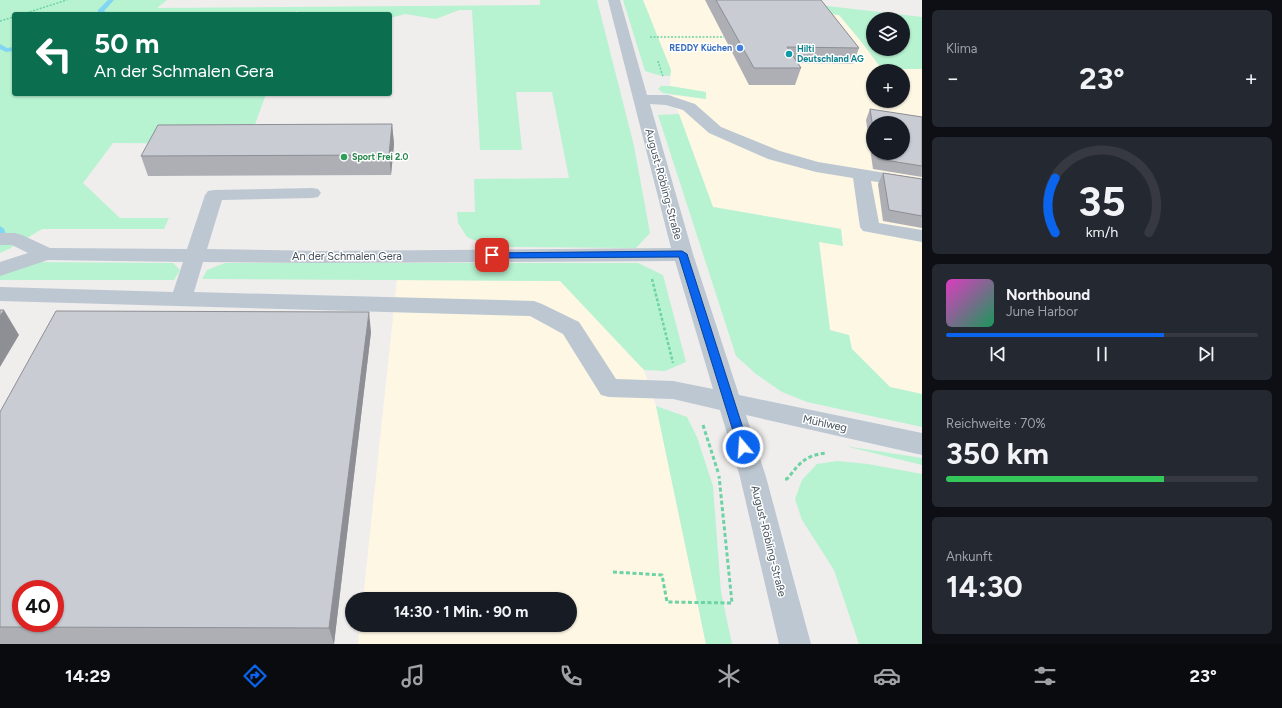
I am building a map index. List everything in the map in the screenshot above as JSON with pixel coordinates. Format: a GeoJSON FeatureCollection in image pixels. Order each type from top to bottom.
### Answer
{"type":"FeatureCollection","features":[{"type":"Feature","properties":{"kind":"street","name":"August-Röbling-Straße"},"geometry":{"type":"LineString","coordinates":[[614,0],[642,99],[682,254],[753,477],[795,644]]}},
{"type":"Feature","properties":{"kind":"street"},"geometry":{"type":"LineString","coordinates":[[642,99],[668,100],[689,107],[715,130],[774,155],[816,167],[922,184]]}},
{"type":"Feature","properties":{"kind":"street"},"geometry":{"type":"LineString","coordinates":[[861,174],[870,227],[922,236]]}},
{"type":"Feature","properties":{"kind":"street"},"geometry":{"type":"LineString","coordinates":[[0,294],[181,299],[214,195],[312,193]]}},
{"type":"Feature","properties":{"kind":"street","name":"An der Schmalen Gera"},"geometry":{"type":"LineString","coordinates":[[8,239],[47,254],[194,256],[682,254]]}},
{"type":"Feature","properties":{"kind":"street"},"geometry":{"type":"LineString","coordinates":[[0,269],[47,254]]}},
{"type":"Feature","properties":{"kind":"street","name":"Mühlweg"},"geometry":{"type":"LineString","coordinates":[[181,299],[534,309],[571,328],[609,388],[673,390],[922,444]]}},
{"type":"Feature","properties":{"kind":"path"},"geometry":{"type":"LineString","coordinates":[[29,12],[67,0]]}},
{"type":"Feature","properties":{"kind":"path"},"geometry":{"type":"LineString","coordinates":[[0,21],[12,18]]}},
{"type":"Feature","properties":{"kind":"path"},"geometry":{"type":"LineString","coordinates":[[650,37],[724,37]]}},
{"type":"Feature","properties":{"kind":"path"},"geometry":{"type":"LineString","coordinates":[[613,572],[662,575],[667,602],[732,603],[719,476]]}},
{"type":"Feature","properties":{"kind":"shaded area"},"geometry":{"type":"Polygon","coordinates":[[[643,0],[723,0],[839,15],[866,48],[866,56],[872,56],[877,64],[866,64],[866,108],[910,108],[910,69],[922,69],[922,394],[890,387],[852,349],[830,330],[819,242],[841,229],[713,207],[672,95],[706,99],[706,92],[670,86],[671,70],[643,0]]]}},
{"type":"Feature","properties":{"kind":"shaded area"},"geometry":{"type":"Polygon","coordinates":[[[397,279],[561,281],[644,370],[656,406],[706,644],[358,644],[359,632],[577,632],[577,592],[364,592],[397,279]]]}},
{"type":"Feature","properties":{"kind":"green space"},"geometry":{"type":"Polygon","coordinates":[[[0,0],[167,0],[157,8],[540,5],[540,0],[597,0],[634,146],[650,233],[636,248],[490,247],[467,237],[458,223],[457,212],[475,212],[474,179],[569,178],[552,92],[516,92],[522,150],[480,150],[472,10],[459,10],[436,19],[405,14],[392,17],[392,12],[12,12],[12,96],[265,96],[248,144],[113,143],[83,183],[120,218],[169,218],[164,229],[42,229],[0,253],[0,0]]]}},
{"type":"Feature","properties":{"kind":"green space"},"geometry":{"type":"Polygon","coordinates":[[[623,0],[643,0],[671,70],[670,76],[658,75],[645,71],[623,0]]]}},
{"type":"Feature","properties":{"kind":"green space"},"geometry":{"type":"Polygon","coordinates":[[[723,0],[776,0],[879,12],[866,12],[866,48],[839,15],[723,0]]]}},
{"type":"Feature","properties":{"kind":"green space"},"geometry":{"type":"Polygon","coordinates":[[[910,16],[922,17],[922,69],[910,69],[910,64],[878,64],[872,56],[910,56],[910,16]]]}},
{"type":"Feature","properties":{"kind":"green space"},"geometry":{"type":"Polygon","coordinates":[[[661,86],[706,92],[706,99],[663,93],[658,89],[661,86]]]}},
{"type":"Feature","properties":{"kind":"green space"},"geometry":{"type":"Polygon","coordinates":[[[679,114],[713,207],[841,229],[843,246],[819,242],[830,330],[849,335],[852,349],[890,387],[922,394],[922,427],[807,402],[782,392],[756,374],[736,356],[658,115],[679,114]]]}},
{"type":"Feature","properties":{"kind":"green space"},"geometry":{"type":"Polygon","coordinates":[[[24,262],[173,263],[180,270],[174,280],[0,280],[0,275],[24,262]]]}},
{"type":"Feature","properties":{"kind":"green space"},"geometry":{"type":"Polygon","coordinates":[[[225,263],[638,263],[663,275],[686,362],[665,371],[644,370],[560,281],[202,279],[207,270],[225,263]]]}},
{"type":"Feature","properties":{"kind":"green space"},"geometry":{"type":"Polygon","coordinates":[[[656,406],[687,417],[697,437],[713,486],[721,592],[732,644],[706,644],[656,406]]]}},
{"type":"Feature","properties":{"kind":"green space"},"geometry":{"type":"Polygon","coordinates":[[[845,446],[922,458],[922,465],[845,446]]]}},
{"type":"Feature","properties":{"kind":"green space"},"geometry":{"type":"Polygon","coordinates":[[[837,461],[868,464],[922,474],[922,644],[859,644],[834,570],[802,520],[795,499],[802,480],[817,464],[837,461]]]}},
{"type":"Feature","properties":{"kind":"building"},"geometry":{"type":"Polygon","coordinates":[[[716,0],[821,0],[859,48],[787,47],[801,68],[754,68],[716,0]]]}},
{"type":"Feature","properties":{"kind":"building"},"geometry":{"type":"Polygon","coordinates":[[[870,109],[922,117],[922,166],[884,160],[910,160],[910,116],[871,116],[870,109]]]}},
{"type":"Feature","properties":{"kind":"building"},"geometry":{"type":"Polygon","coordinates":[[[392,124],[389,155],[141,156],[158,125],[392,124]]]}},
{"type":"Feature","properties":{"kind":"building"},"geometry":{"type":"Polygon","coordinates":[[[883,173],[922,179],[922,216],[889,210],[883,173]]]}},
{"type":"Feature","properties":{"kind":"building"},"geometry":{"type":"Polygon","coordinates":[[[0,310],[4,310],[0,316],[0,310]]]}},
{"type":"Feature","properties":{"kind":"building"},"geometry":{"type":"Polygon","coordinates":[[[56,311],[369,312],[329,628],[64,627],[64,580],[12,580],[12,627],[0,627],[0,412],[56,311]]]}},
{"type":"Feature","properties":{"kind":"waterway"},"geometry":{"type":"LineString","coordinates":[[102,12],[100,11],[111,0]]}},
{"type":"Feature","properties":{"kind":"waterway"},"geometry":{"type":"LineString","coordinates":[[0,46],[6,50],[12,49]]}},
{"type":"Feature","properties":{"kind":"waterway"},"geometry":{"type":"LineString","coordinates":[[0,229],[3,238],[0,240]]}},
{"type":"Feature","properties":{"kind":"place","name":"REDDY Küchen"},"geometry":{"type":"Point","coordinates":[740,48]}},
{"type":"Feature","properties":{"kind":"place","name":"Hilti Deutschland AG"},"geometry":{"type":"Point","coordinates":[789,54]}},
{"type":"Feature","properties":{"kind":"place","name":"Sport Frei 2.0"},"geometry":{"type":"Point","coordinates":[344,157]}},
{"type":"Feature","properties":{"kind":"route"},"geometry":{"type":"LineString","coordinates":[[492,255],[682,254],[743,447]]}}]}
